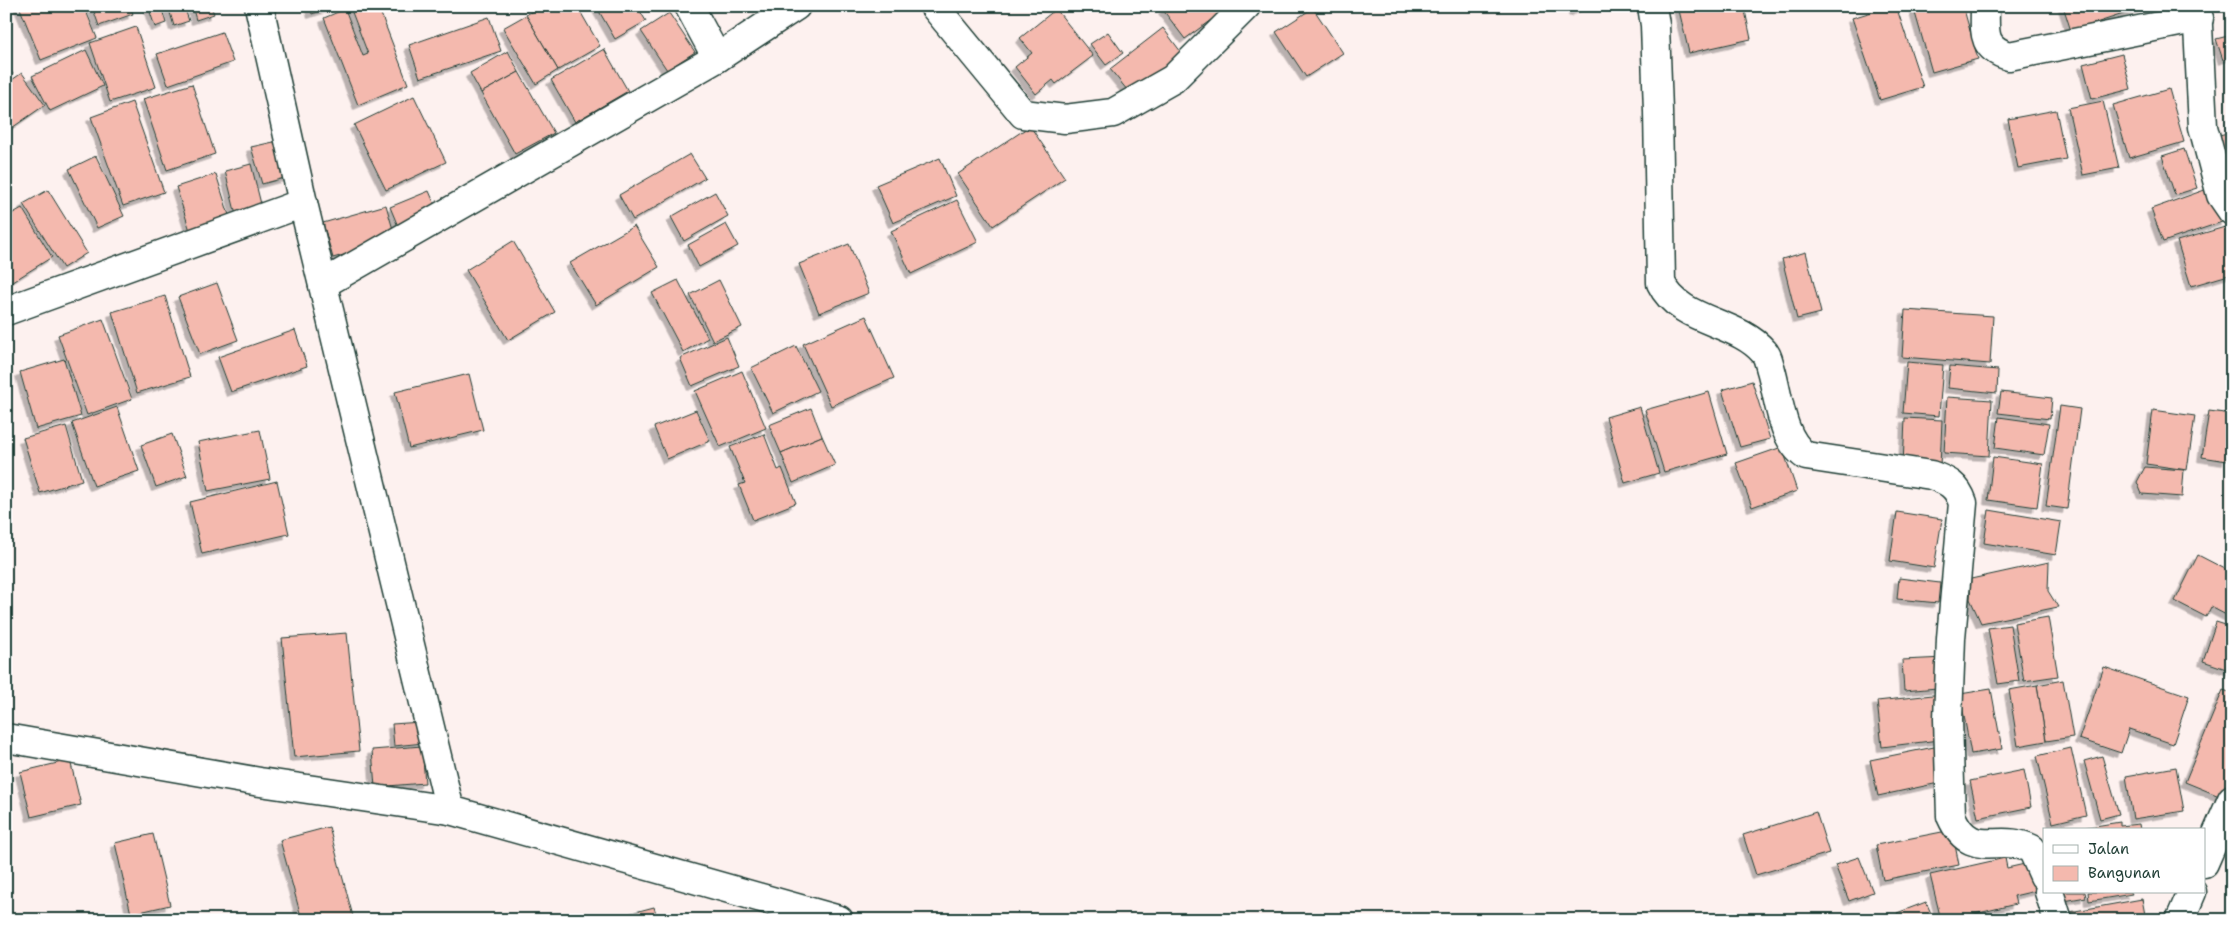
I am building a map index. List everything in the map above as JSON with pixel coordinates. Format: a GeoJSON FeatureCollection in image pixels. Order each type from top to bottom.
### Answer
{"type":"FeatureCollection","features":[{"type":"Feature","properties":{"kind":"street"},"geometry":{"type":"LineString","coordinates":[[259,6],[303,203],[450,810]]}},
{"type":"Feature","properties":{"kind":"street"},"geometry":{"type":"LineString","coordinates":[[689,6],[717,58]]}},
{"type":"Feature","properties":{"kind":"street"},"geometry":{"type":"LineString","coordinates":[[323,284],[717,58],[796,6]]}},
{"type":"Feature","properties":{"kind":"street"},"geometry":{"type":"LineString","coordinates":[[934,6],[1023,114],[1066,119],[1112,114],[1173,79],[1246,6]]}},
{"type":"Feature","properties":{"kind":"street"},"geometry":{"type":"LineString","coordinates":[[1652,6],[1655,25],[1658,111],[1661,283],[1665,292],[1680,305],[1750,340],[1765,353],[1786,426],[1792,443],[1798,451],[1806,456],[1931,476],[1950,481],[1959,491],[1963,503],[1951,638],[1948,719],[1951,816],[1958,830],[1977,844],[2011,842],[2022,844],[2032,849],[2040,861],[2043,872]]}},
{"type":"Feature","properties":{"kind":"street"},"geometry":{"type":"LineString","coordinates":[[1985,6],[1986,39],[1997,53],[2009,56],[2198,12],[2203,126],[2222,195],[2232,211]]}},
{"type":"Feature","properties":{"kind":"street"},"geometry":{"type":"LineString","coordinates":[[6,311],[303,203]]}},
{"type":"Feature","properties":{"kind":"street"},"geometry":{"type":"LineString","coordinates":[[6,738],[260,782],[450,810],[839,920]]}},
{"type":"Feature","properties":{"kind":"street"},"geometry":{"type":"LineString","coordinates":[[2206,858],[2232,799]]}},
{"type":"Feature","properties":{"kind":"street"},"geometry":{"type":"LineString","coordinates":[[2050,894],[2058,920]]}},
{"type":"Feature","properties":{"kind":"street"},"geometry":{"type":"LineString","coordinates":[[2180,920],[2191,894]]}},
{"type":"Feature","properties":{"kind":"building"},"geometry":{"type":"Polygon","coordinates":[[[19,6],[84,6],[97,38],[41,60],[19,6]]]}},
{"type":"Feature","properties":{"kind":"building"},"geometry":{"type":"Polygon","coordinates":[[[92,6],[130,6],[133,14],[99,26],[92,6]]]}},
{"type":"Feature","properties":{"kind":"building"},"geometry":{"type":"Polygon","coordinates":[[[148,6],[161,6],[166,23],[155,27],[148,6]]]}},
{"type":"Feature","properties":{"kind":"building"},"geometry":{"type":"Polygon","coordinates":[[[168,6],[184,6],[189,21],[174,26],[168,6]]]}},
{"type":"Feature","properties":{"kind":"building"},"geometry":{"type":"Polygon","coordinates":[[[192,6],[211,6],[214,14],[196,20],[192,6]]]}},
{"type":"Feature","properties":{"kind":"building"},"geometry":{"type":"Polygon","coordinates":[[[310,6],[336,6],[312,14],[310,6]]]}},
{"type":"Feature","properties":{"kind":"building"},"geometry":{"type":"Polygon","coordinates":[[[378,6],[408,84],[358,105],[324,18],[345,9],[363,56],[368,54],[350,7],[378,6]]]}},
{"type":"Feature","properties":{"kind":"building"},"geometry":{"type":"Polygon","coordinates":[[[541,6],[577,6],[600,46],[558,70],[526,15],[541,6]]]}},
{"type":"Feature","properties":{"kind":"building"},"geometry":{"type":"Polygon","coordinates":[[[596,6],[637,6],[646,21],[615,39],[596,6]]]}},
{"type":"Feature","properties":{"kind":"building"},"geometry":{"type":"Polygon","coordinates":[[[1169,6],[1230,6],[1185,39],[1163,10],[1169,6]]]}},
{"type":"Feature","properties":{"kind":"building"},"geometry":{"type":"Polygon","coordinates":[[[1571,6],[1587,6],[1574,12],[1571,6]]]}},
{"type":"Feature","properties":{"kind":"building"},"geometry":{"type":"Polygon","coordinates":[[[1678,6],[1744,6],[1751,39],[1689,53],[1678,6]]]}},
{"type":"Feature","properties":{"kind":"building"},"geometry":{"type":"Polygon","coordinates":[[[1896,6],[1923,87],[1880,100],[1852,18],[1896,6]]]}},
{"type":"Feature","properties":{"kind":"building"},"geometry":{"type":"Polygon","coordinates":[[[1913,6],[1963,6],[1978,59],[1932,72],[1913,6]]]}},
{"type":"Feature","properties":{"kind":"building"},"geometry":{"type":"Polygon","coordinates":[[[2063,6],[2145,6],[2145,7],[2071,31],[2063,6]]]}},
{"type":"Feature","properties":{"kind":"building"},"geometry":{"type":"Polygon","coordinates":[[[1313,8],[1343,53],[1306,77],[1276,32],[1313,8]]]}},
{"type":"Feature","properties":{"kind":"building"},"geometry":{"type":"Polygon","coordinates":[[[1056,9],[1093,56],[1056,84],[1053,80],[1036,94],[1015,67],[1032,53],[1020,38],[1056,9]]]}},
{"type":"Feature","properties":{"kind":"building"},"geometry":{"type":"Polygon","coordinates":[[[669,13],[695,52],[667,70],[641,31],[669,13]]]}},
{"type":"Feature","properties":{"kind":"building"},"geometry":{"type":"Polygon","coordinates":[[[526,15],[558,70],[536,84],[503,28],[526,15]]]}},
{"type":"Feature","properties":{"kind":"building"},"geometry":{"type":"Polygon","coordinates":[[[489,17],[501,51],[420,78],[409,45],[489,17]]]}},
{"type":"Feature","properties":{"kind":"building"},"geometry":{"type":"Polygon","coordinates":[[[136,27],[156,87],[110,102],[90,43],[136,27]]]}},
{"type":"Feature","properties":{"kind":"building"},"geometry":{"type":"Polygon","coordinates":[[[1163,28],[1184,56],[1132,96],[1110,69],[1163,28]]]}},
{"type":"Feature","properties":{"kind":"building"},"geometry":{"type":"Polygon","coordinates":[[[222,32],[233,62],[168,85],[157,54],[222,32]]]}},
{"type":"Feature","properties":{"kind":"building"},"geometry":{"type":"Polygon","coordinates":[[[1108,32],[1123,53],[1106,65],[1090,44],[1108,32]]]}},
{"type":"Feature","properties":{"kind":"building"},"geometry":{"type":"Polygon","coordinates":[[[2232,35],[2232,57],[2223,60],[2216,39],[2232,35]]]}},
{"type":"Feature","properties":{"kind":"building"},"geometry":{"type":"Polygon","coordinates":[[[604,49],[628,91],[575,122],[551,80],[604,49]]]}},
{"type":"Feature","properties":{"kind":"building"},"geometry":{"type":"Polygon","coordinates":[[[86,50],[103,86],[50,111],[32,76],[86,50]]]}},
{"type":"Feature","properties":{"kind":"building"},"geometry":{"type":"Polygon","coordinates":[[[508,51],[519,72],[481,93],[470,73],[508,51]]]}},
{"type":"Feature","properties":{"kind":"building"},"geometry":{"type":"Polygon","coordinates":[[[2122,54],[2131,89],[2092,99],[2083,64],[2122,54]]]}},
{"type":"Feature","properties":{"kind":"building"},"geometry":{"type":"Polygon","coordinates":[[[6,65],[13,74],[6,80],[6,65]]]}},
{"type":"Feature","properties":{"kind":"building"},"geometry":{"type":"Polygon","coordinates":[[[519,72],[554,133],[515,154],[481,93],[519,72]]]}},
{"type":"Feature","properties":{"kind":"building"},"geometry":{"type":"Polygon","coordinates":[[[22,73],[45,105],[6,132],[6,84],[22,73]]]}},
{"type":"Feature","properties":{"kind":"building"},"geometry":{"type":"Polygon","coordinates":[[[192,84],[215,154],[167,170],[143,99],[192,84]]]}},
{"type":"Feature","properties":{"kind":"building"},"geometry":{"type":"Polygon","coordinates":[[[2169,89],[2184,142],[2129,158],[2113,105],[2169,89]]]}},
{"type":"Feature","properties":{"kind":"building"},"geometry":{"type":"Polygon","coordinates":[[[414,96],[446,162],[386,190],[354,125],[414,96]]]}},
{"type":"Feature","properties":{"kind":"building"},"geometry":{"type":"Polygon","coordinates":[[[2103,101],[2119,168],[2083,175],[2068,108],[2103,101]]]}},
{"type":"Feature","properties":{"kind":"building"},"geometry":{"type":"Polygon","coordinates":[[[132,102],[164,192],[123,206],[91,117],[132,102]]]}},
{"type":"Feature","properties":{"kind":"building"},"geometry":{"type":"Polygon","coordinates":[[[2056,110],[2066,159],[2018,168],[2008,119],[2056,110]]]}},
{"type":"Feature","properties":{"kind":"building"},"geometry":{"type":"Polygon","coordinates":[[[1030,126],[1065,178],[993,226],[958,174],[1030,126]]]}},
{"type":"Feature","properties":{"kind":"building"},"geometry":{"type":"Polygon","coordinates":[[[2232,132],[2232,167],[2229,168],[2219,135],[2232,132]]]}},
{"type":"Feature","properties":{"kind":"building"},"geometry":{"type":"Polygon","coordinates":[[[278,141],[288,177],[262,184],[251,147],[278,141]]]}},
{"type":"Feature","properties":{"kind":"building"},"geometry":{"type":"Polygon","coordinates":[[[2184,149],[2197,188],[2175,195],[2162,156],[2184,149]]]}},
{"type":"Feature","properties":{"kind":"building"},"geometry":{"type":"Polygon","coordinates":[[[690,154],[705,178],[633,220],[619,195],[690,154]]]}},
{"type":"Feature","properties":{"kind":"building"},"geometry":{"type":"Polygon","coordinates":[[[96,156],[124,216],[97,228],[69,169],[96,156]]]}},
{"type":"Feature","properties":{"kind":"building"},"geometry":{"type":"Polygon","coordinates":[[[940,158],[956,196],[893,223],[876,185],[940,158]]]}},
{"type":"Feature","properties":{"kind":"building"},"geometry":{"type":"Polygon","coordinates":[[[251,164],[264,216],[238,223],[225,171],[251,164]]]}},
{"type":"Feature","properties":{"kind":"building"},"geometry":{"type":"Polygon","coordinates":[[[216,174],[233,228],[193,240],[176,187],[216,174]]]}},
{"type":"Feature","properties":{"kind":"building"},"geometry":{"type":"Polygon","coordinates":[[[2213,187],[2225,221],[2163,242],[2151,209],[2213,187]]]}},
{"type":"Feature","properties":{"kind":"building"},"geometry":{"type":"Polygon","coordinates":[[[48,190],[87,253],[63,268],[23,204],[48,190]]]}},
{"type":"Feature","properties":{"kind":"building"},"geometry":{"type":"Polygon","coordinates":[[[429,191],[439,214],[400,231],[390,207],[429,191]]]}},
{"type":"Feature","properties":{"kind":"building"},"geometry":{"type":"Polygon","coordinates":[[[715,192],[728,216],[684,241],[671,217],[715,192]]]}},
{"type":"Feature","properties":{"kind":"building"},"geometry":{"type":"Polygon","coordinates":[[[6,200],[11,209],[6,212],[6,200]]]}},
{"type":"Feature","properties":{"kind":"building"},"geometry":{"type":"Polygon","coordinates":[[[957,200],[978,242],[911,274],[891,231],[957,200]]]}},
{"type":"Feature","properties":{"kind":"building"},"geometry":{"type":"Polygon","coordinates":[[[386,205],[396,240],[333,258],[323,223],[386,205]]]}},
{"type":"Feature","properties":{"kind":"building"},"geometry":{"type":"Polygon","coordinates":[[[22,208],[52,257],[9,284],[6,279],[6,217],[22,208]]]}},
{"type":"Feature","properties":{"kind":"building"},"geometry":{"type":"Polygon","coordinates":[[[726,224],[738,246],[699,267],[688,245],[726,224]]]}},
{"type":"Feature","properties":{"kind":"building"},"geometry":{"type":"Polygon","coordinates":[[[634,226],[659,267],[596,305],[570,263],[634,226]]]}},
{"type":"Feature","properties":{"kind":"building"},"geometry":{"type":"Polygon","coordinates":[[[2225,227],[2232,248],[2232,274],[2191,286],[2177,241],[2225,227]]]}},
{"type":"Feature","properties":{"kind":"building"},"geometry":{"type":"Polygon","coordinates":[[[513,241],[555,312],[508,340],[466,270],[513,241]]]}},
{"type":"Feature","properties":{"kind":"building"},"geometry":{"type":"Polygon","coordinates":[[[849,244],[869,293],[819,313],[799,264],[849,244]]]}},
{"type":"Feature","properties":{"kind":"building"},"geometry":{"type":"Polygon","coordinates":[[[1806,252],[1821,313],[1797,319],[1782,259],[1806,252]]]}},
{"type":"Feature","properties":{"kind":"building"},"geometry":{"type":"Polygon","coordinates":[[[678,280],[708,338],[683,352],[652,293],[678,280]]]}},
{"type":"Feature","properties":{"kind":"building"},"geometry":{"type":"Polygon","coordinates":[[[719,280],[742,327],[713,341],[690,295],[719,280]]]}},
{"type":"Feature","properties":{"kind":"building"},"geometry":{"type":"Polygon","coordinates":[[[217,283],[238,340],[200,354],[178,297],[217,283]]]}},
{"type":"Feature","properties":{"kind":"building"},"geometry":{"type":"Polygon","coordinates":[[[165,296],[190,377],[137,393],[112,312],[165,296]]]}},
{"type":"Feature","properties":{"kind":"building"},"geometry":{"type":"Polygon","coordinates":[[[1905,310],[1993,316],[1990,364],[1902,357],[1905,310]]]}},
{"type":"Feature","properties":{"kind":"building"},"geometry":{"type":"Polygon","coordinates":[[[866,316],[894,378],[831,406],[803,344],[866,316]]]}},
{"type":"Feature","properties":{"kind":"building"},"geometry":{"type":"Polygon","coordinates":[[[103,319],[132,399],[87,415],[58,335],[103,319]]]}},
{"type":"Feature","properties":{"kind":"building"},"geometry":{"type":"Polygon","coordinates":[[[295,330],[307,366],[231,392],[218,357],[295,330]]]}},
{"type":"Feature","properties":{"kind":"building"},"geometry":{"type":"Polygon","coordinates":[[[727,337],[739,366],[692,386],[680,358],[727,337]]]}},
{"type":"Feature","properties":{"kind":"building"},"geometry":{"type":"Polygon","coordinates":[[[796,346],[818,391],[773,413],[751,368],[796,346]]]}},
{"type":"Feature","properties":{"kind":"building"},"geometry":{"type":"Polygon","coordinates":[[[64,359],[81,416],[36,429],[20,372],[64,359]]]}},
{"type":"Feature","properties":{"kind":"building"},"geometry":{"type":"Polygon","coordinates":[[[1907,362],[1943,365],[1939,416],[1903,413],[1907,362]]]}},
{"type":"Feature","properties":{"kind":"building"},"geometry":{"type":"Polygon","coordinates":[[[1950,366],[1998,370],[1997,393],[1948,388],[1950,366]]]}},
{"type":"Feature","properties":{"kind":"building"},"geometry":{"type":"Polygon","coordinates":[[[742,371],[766,428],[720,447],[695,391],[742,371]]]}},
{"type":"Feature","properties":{"kind":"building"},"geometry":{"type":"Polygon","coordinates":[[[469,374],[483,430],[409,448],[395,392],[469,374]]]}},
{"type":"Feature","properties":{"kind":"building"},"geometry":{"type":"Polygon","coordinates":[[[1752,381],[1770,439],[1740,447],[1722,390],[1752,381]]]}},
{"type":"Feature","properties":{"kind":"building"},"geometry":{"type":"Polygon","coordinates":[[[1709,392],[1727,454],[1664,472],[1645,410],[1709,392]]]}},
{"type":"Feature","properties":{"kind":"building"},"geometry":{"type":"Polygon","coordinates":[[[2001,392],[2052,398],[2050,419],[1998,413],[2001,392]]]}},
{"type":"Feature","properties":{"kind":"building"},"geometry":{"type":"Polygon","coordinates":[[[1947,397],[1992,400],[1989,456],[1944,453],[1947,397]]]}},
{"type":"Feature","properties":{"kind":"building"},"geometry":{"type":"Polygon","coordinates":[[[2060,406],[2080,409],[2067,509],[2046,506],[2060,406]]]}},
{"type":"Feature","properties":{"kind":"building"},"geometry":{"type":"Polygon","coordinates":[[[117,407],[139,471],[94,486],[72,423],[117,407]]]}},
{"type":"Feature","properties":{"kind":"building"},"geometry":{"type":"Polygon","coordinates":[[[1640,407],[1659,473],[1625,483],[1606,417],[1640,407]]]}},
{"type":"Feature","properties":{"kind":"building"},"geometry":{"type":"Polygon","coordinates":[[[811,408],[822,436],[781,453],[769,425],[811,408]]]}},
{"type":"Feature","properties":{"kind":"building"},"geometry":{"type":"Polygon","coordinates":[[[696,410],[710,441],[667,459],[654,427],[696,410]]]}},
{"type":"Feature","properties":{"kind":"building"},"geometry":{"type":"Polygon","coordinates":[[[2153,410],[2195,416],[2187,470],[2146,464],[2153,410]]]}},
{"type":"Feature","properties":{"kind":"building"},"geometry":{"type":"Polygon","coordinates":[[[2209,411],[2232,414],[2227,461],[2202,457],[2209,411]]]}},
{"type":"Feature","properties":{"kind":"building"},"geometry":{"type":"Polygon","coordinates":[[[1999,417],[2049,424],[2044,455],[1995,448],[1999,417]]]}},
{"type":"Feature","properties":{"kind":"building"},"geometry":{"type":"Polygon","coordinates":[[[1905,418],[1942,420],[1940,467],[1903,465],[1905,418]]]}},
{"type":"Feature","properties":{"kind":"building"},"geometry":{"type":"Polygon","coordinates":[[[66,426],[82,480],[40,493],[23,438],[66,426]]]}},
{"type":"Feature","properties":{"kind":"building"},"geometry":{"type":"Polygon","coordinates":[[[260,430],[270,479],[208,491],[198,442],[260,430]]]}},
{"type":"Feature","properties":{"kind":"building"},"geometry":{"type":"Polygon","coordinates":[[[172,434],[187,476],[156,487],[141,445],[172,434]]]}},
{"type":"Feature","properties":{"kind":"building"},"geometry":{"type":"Polygon","coordinates":[[[764,434],[778,470],[782,468],[796,503],[753,520],[739,485],[745,483],[730,447],[764,434]]]}},
{"type":"Feature","properties":{"kind":"building"},"geometry":{"type":"Polygon","coordinates":[[[822,436],[835,465],[793,483],[781,453],[822,436]]]}},
{"type":"Feature","properties":{"kind":"building"},"geometry":{"type":"Polygon","coordinates":[[[1782,447],[1797,491],[1752,507],[1736,463],[1782,447]]]}},
{"type":"Feature","properties":{"kind":"building"},"geometry":{"type":"Polygon","coordinates":[[[1993,457],[2043,464],[2037,507],[1988,500],[1993,457]]]}},
{"type":"Feature","properties":{"kind":"building"},"geometry":{"type":"Polygon","coordinates":[[[2145,467],[2184,470],[2182,497],[2142,494],[2137,482],[2145,467]]]}},
{"type":"Feature","properties":{"kind":"building"},"geometry":{"type":"Polygon","coordinates":[[[277,481],[289,534],[202,554],[190,502],[277,481]]]}},
{"type":"Feature","properties":{"kind":"building"},"geometry":{"type":"Polygon","coordinates":[[[1989,510],[2061,522],[2056,555],[1984,543],[1989,510]]]}},
{"type":"Feature","properties":{"kind":"building"},"geometry":{"type":"Polygon","coordinates":[[[1897,512],[1942,519],[1934,568],[1890,561],[1897,512]]]}},
{"type":"Feature","properties":{"kind":"building"},"geometry":{"type":"Polygon","coordinates":[[[2198,555],[2229,571],[2227,575],[2232,577],[2232,618],[2211,607],[2206,617],[2175,601],[2198,555]]]}},
{"type":"Feature","properties":{"kind":"building"},"geometry":{"type":"Polygon","coordinates":[[[2049,562],[2048,591],[2058,607],[1981,623],[1970,599],[1971,579],[2049,562]]]}},
{"type":"Feature","properties":{"kind":"building"},"geometry":{"type":"Polygon","coordinates":[[[1899,578],[1940,583],[1938,603],[1897,599],[1899,578]]]}},
{"type":"Feature","properties":{"kind":"building"},"geometry":{"type":"Polygon","coordinates":[[[2048,617],[2058,676],[2024,681],[2014,623],[2048,617]]]}},
{"type":"Feature","properties":{"kind":"building"},"geometry":{"type":"Polygon","coordinates":[[[2216,622],[2232,627],[2232,671],[2203,661],[2216,622]]]}},
{"type":"Feature","properties":{"kind":"building"},"geometry":{"type":"Polygon","coordinates":[[[2010,625],[2019,681],[1998,684],[1988,628],[2010,625]]]}},
{"type":"Feature","properties":{"kind":"building"},"geometry":{"type":"Polygon","coordinates":[[[347,633],[359,751],[294,757],[282,638],[347,633]]]}},
{"type":"Feature","properties":{"kind":"building"},"geometry":{"type":"Polygon","coordinates":[[[1945,658],[1948,687],[1904,691],[1902,660],[1945,658]]]}},
{"type":"Feature","properties":{"kind":"building"},"geometry":{"type":"Polygon","coordinates":[[[2104,667],[2189,696],[2173,744],[2129,729],[2121,753],[2079,739],[2104,667]]]}},
{"type":"Feature","properties":{"kind":"building"},"geometry":{"type":"Polygon","coordinates":[[[2063,680],[2073,737],[2046,741],[2037,685],[2063,680]]]}},
{"type":"Feature","properties":{"kind":"building"},"geometry":{"type":"Polygon","coordinates":[[[2037,685],[2046,741],[2018,746],[2009,690],[2037,685]]]}},
{"type":"Feature","properties":{"kind":"building"},"geometry":{"type":"Polygon","coordinates":[[[1991,689],[2002,749],[1971,754],[1960,694],[1991,689]]]}},
{"type":"Feature","properties":{"kind":"building"},"geometry":{"type":"Polygon","coordinates":[[[2223,690],[2232,693],[2232,778],[2224,798],[2185,782],[2223,690]]]}},
{"type":"Feature","properties":{"kind":"building"},"geometry":{"type":"Polygon","coordinates":[[[1942,694],[1947,739],[1882,747],[1877,701],[1942,694]]]}},
{"type":"Feature","properties":{"kind":"building"},"geometry":{"type":"Polygon","coordinates":[[[421,722],[424,743],[394,746],[392,724],[421,722]]]}},
{"type":"Feature","properties":{"kind":"building"},"geometry":{"type":"Polygon","coordinates":[[[422,746],[425,783],[375,787],[372,750],[422,746]]]}},
{"type":"Feature","properties":{"kind":"building"},"geometry":{"type":"Polygon","coordinates":[[[1939,746],[1948,781],[1878,796],[1870,760],[1939,746]]]}},
{"type":"Feature","properties":{"kind":"building"},"geometry":{"type":"Polygon","coordinates":[[[2071,748],[2086,815],[2053,823],[2037,756],[2071,748]]]}},
{"type":"Feature","properties":{"kind":"building"},"geometry":{"type":"Polygon","coordinates":[[[2102,756],[2119,814],[2100,819],[2084,761],[2102,756]]]}},
{"type":"Feature","properties":{"kind":"building"},"geometry":{"type":"Polygon","coordinates":[[[70,760],[81,805],[31,817],[20,772],[70,760]]]}},
{"type":"Feature","properties":{"kind":"building"},"geometry":{"type":"Polygon","coordinates":[[[2176,767],[2184,811],[2133,819],[2126,776],[2176,767]]]}},
{"type":"Feature","properties":{"kind":"building"},"geometry":{"type":"Polygon","coordinates":[[[2024,770],[2031,807],[1978,818],[1970,781],[2024,770]]]}},
{"type":"Feature","properties":{"kind":"building"},"geometry":{"type":"Polygon","coordinates":[[[1816,812],[1829,853],[1756,875],[1743,835],[1816,812]]]}},
{"type":"Feature","properties":{"kind":"building"},"geometry":{"type":"Polygon","coordinates":[[[2120,822],[2120,826],[2139,824],[2140,828],[2082,828],[2120,822]]]}},
{"type":"Feature","properties":{"kind":"building"},"geometry":{"type":"Polygon","coordinates":[[[329,827],[354,920],[302,920],[280,840],[329,827]]]}},
{"type":"Feature","properties":{"kind":"building"},"geometry":{"type":"Polygon","coordinates":[[[1952,830],[1959,865],[1883,880],[1876,845],[1952,830]]]}},
{"type":"Feature","properties":{"kind":"building"},"geometry":{"type":"Polygon","coordinates":[[[153,834],[170,905],[131,914],[115,843],[153,834]]]}},
{"type":"Feature","properties":{"kind":"building"},"geometry":{"type":"Polygon","coordinates":[[[1859,857],[1873,892],[1849,901],[1835,865],[1859,857]]]}},
{"type":"Feature","properties":{"kind":"building"},"geometry":{"type":"Polygon","coordinates":[[[2005,858],[2007,868],[2038,861],[2043,889],[2014,896],[2016,904],[1950,920],[1941,920],[1930,875],[2005,858]]]}},
{"type":"Feature","properties":{"kind":"building"},"geometry":{"type":"Polygon","coordinates":[[[2062,894],[2085,894],[2086,897],[2064,901],[2062,894]]]}},
{"type":"Feature","properties":{"kind":"building"},"geometry":{"type":"Polygon","coordinates":[[[2088,894],[2132,894],[2089,901],[2088,894]]]}},
{"type":"Feature","properties":{"kind":"building"},"geometry":{"type":"Polygon","coordinates":[[[2142,899],[2146,920],[2065,920],[2064,913],[2142,899]]]}},
{"type":"Feature","properties":{"kind":"building"},"geometry":{"type":"Polygon","coordinates":[[[1926,902],[1934,920],[1900,920],[1897,913],[1926,902]]]}},
{"type":"Feature","properties":{"kind":"building"},"geometry":{"type":"Polygon","coordinates":[[[654,907],[658,920],[605,920],[654,907]]]}}]}
